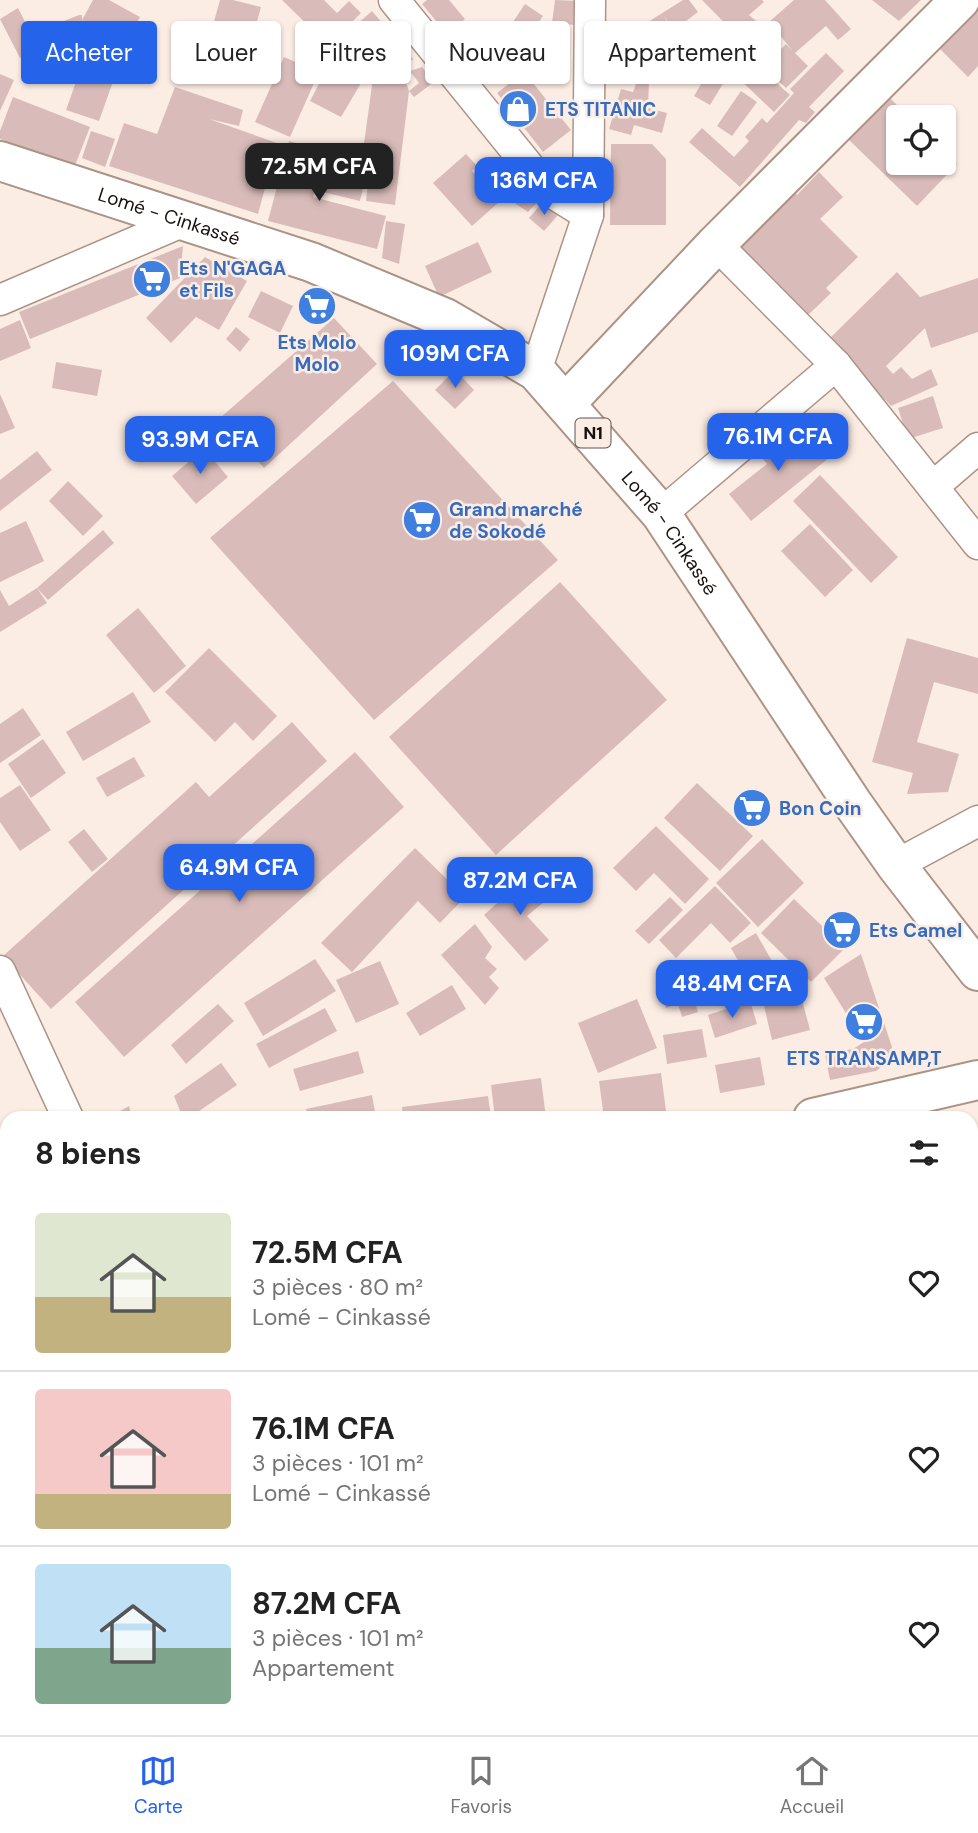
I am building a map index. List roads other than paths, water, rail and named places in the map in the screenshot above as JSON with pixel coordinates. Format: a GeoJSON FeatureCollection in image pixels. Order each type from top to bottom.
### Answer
{"type":"FeatureCollection","features":[{"type":"Feature","properties":{"kind":"main road"},"geometry":{"type":"LineString","coordinates":[[566,402],[716,244],[960,0]]}},
{"type":"Feature","properties":{"kind":"main road","name":"Lomé - Cinkassé"},"geometry":{"type":"LineString","coordinates":[[0,161],[311,262],[445,318],[536,371],[566,402],[661,514],[895,865],[978,971]]}},
{"type":"Feature","properties":{"kind":"main road"},"geometry":{"type":"LineString","coordinates":[[851,1111],[978,1080]]}},
{"type":"Feature","properties":{"kind":"street"},"geometry":{"type":"LineString","coordinates":[[394,0],[548,190],[588,215]]}},
{"type":"Feature","properties":{"kind":"street"},"geometry":{"type":"LineString","coordinates":[[536,371],[588,215],[590,0]]}},
{"type":"Feature","properties":{"kind":"street"},"geometry":{"type":"LineString","coordinates":[[0,300],[184,221]]}},
{"type":"Feature","properties":{"kind":"street"},"geometry":{"type":"LineString","coordinates":[[716,244],[836,365],[978,544]]}},
{"type":"Feature","properties":{"kind":"street"},"geometry":{"type":"LineString","coordinates":[[661,514],[836,365]]}},
{"type":"Feature","properties":{"kind":"street"},"geometry":{"type":"LineString","coordinates":[[934,486],[978,448]]}},
{"type":"Feature","properties":{"kind":"street"},"geometry":{"type":"LineString","coordinates":[[895,865],[978,821]]}},
{"type":"Feature","properties":{"kind":"street"},"geometry":{"type":"LineString","coordinates":[[0,971],[65,1111]]}},
{"type":"Feature","properties":{"kind":"place","name":"ETS TITANIC"},"geometry":{"type":"Point","coordinates":[518,109]}},
{"type":"Feature","properties":{"kind":"place","name":"Ets N'GAGA et Fils"},"geometry":{"type":"Point","coordinates":[152,279]}},
{"type":"Feature","properties":{"kind":"place","name":"Ets Molo Molo"},"geometry":{"type":"Point","coordinates":[317,306]}},
{"type":"Feature","properties":{"kind":"place","name":"Grand marché de Sokodé"},"geometry":{"type":"Point","coordinates":[422,520]}},
{"type":"Feature","properties":{"kind":"place","name":"Bon Coin"},"geometry":{"type":"Point","coordinates":[752,808]}},
{"type":"Feature","properties":{"kind":"place","name":"Ets Camel"},"geometry":{"type":"Point","coordinates":[842,930]}},
{"type":"Feature","properties":{"kind":"place","name":"ETS TRANSAMP,T"},"geometry":{"type":"Point","coordinates":[864,1022]}}]}
